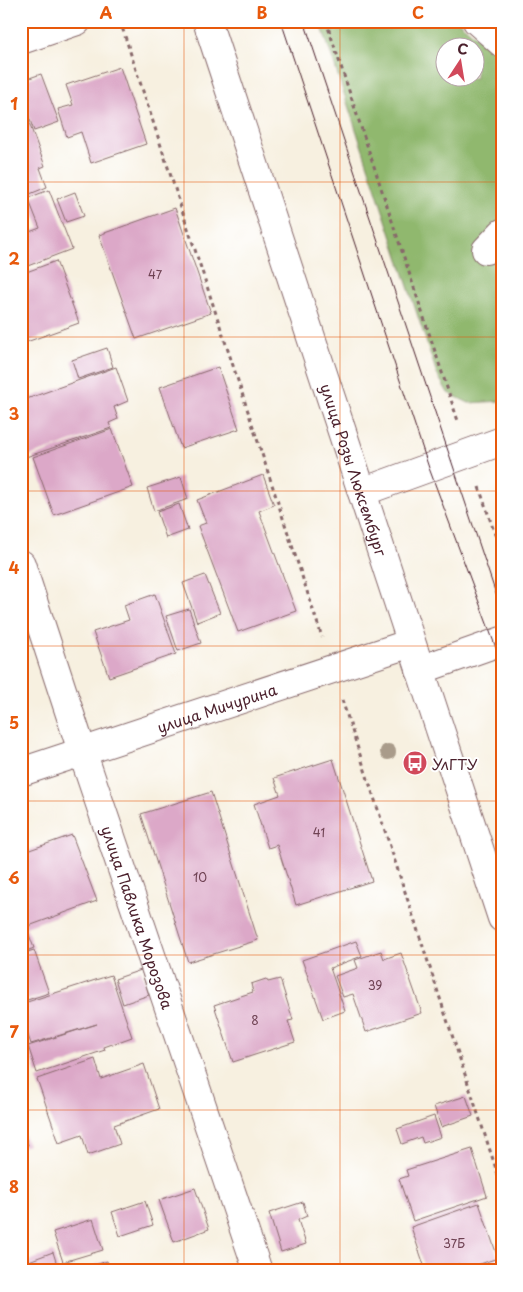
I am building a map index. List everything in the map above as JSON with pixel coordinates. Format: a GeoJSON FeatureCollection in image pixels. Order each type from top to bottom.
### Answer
{"type":"FeatureCollection","features":[{"type":"Feature","properties":{"kind":"street"},"geometry":{"type":"LineString","coordinates":[[21,40],[77,21]]}},
{"type":"Feature","properties":{"kind":"street","name":"улица Розы Люксембург"},"geometry":{"type":"LineString","coordinates":[[207,21],[502,918]]}},
{"type":"Feature","properties":{"kind":"street"},"geometry":{"type":"LineString","coordinates":[[477,21],[502,43]]}},
{"type":"Feature","properties":{"kind":"street"},"geometry":{"type":"LineString","coordinates":[[362,492],[502,441]]}},
{"type":"Feature","properties":{"kind":"street","name":"улица Павлика Морозова"},"geometry":{"type":"LineString","coordinates":[[21,564],[82,751],[258,1271]]}},
{"type":"Feature","properties":{"kind":"street"},"geometry":{"type":"LineString","coordinates":[[420,670],[502,641]]}},
{"type":"Feature","properties":{"kind":"street","name":"улица Мичурина"},"geometry":{"type":"LineString","coordinates":[[21,772],[411,643]]}},
{"type":"Feature","properties":{"kind":"path"},"geometry":{"type":"LineString","coordinates":[[120,21],[502,1187]]}},
{"type":"Feature","properties":{"kind":"path"},"geometry":{"type":"LineString","coordinates":[[326,21],[502,555]]}},
{"type":"Feature","properties":{"kind":"green space"},"geometry":{"type":"Polygon","coordinates":[[[320,21],[458,21],[478,38],[436,38],[436,88],[486,88],[486,45],[502,58],[502,401],[469,403],[448,393],[437,374],[320,21]]]}},
{"type":"Feature","properties":{"kind":"building"},"geometry":{"type":"Polygon","coordinates":[[[120,67],[146,144],[91,163],[81,132],[67,137],[58,109],[73,105],[66,85],[120,67]]]}},
{"type":"Feature","properties":{"kind":"building"},"geometry":{"type":"Polygon","coordinates":[[[41,74],[59,122],[34,131],[21,95],[21,81],[41,74]]]}},
{"type":"Feature","properties":{"kind":"building"},"geometry":{"type":"Polygon","coordinates":[[[21,101],[45,166],[40,168],[47,187],[25,196],[21,185],[21,101]]]}},
{"type":"Feature","properties":{"kind":"building"},"geometry":{"type":"Polygon","coordinates":[[[49,190],[72,249],[25,267],[23,262],[21,263],[21,235],[40,228],[28,198],[49,190]]]}},
{"type":"Feature","properties":{"kind":"building"},"geometry":{"type":"Polygon","coordinates":[[[75,192],[84,216],[66,222],[57,199],[75,192]]]}},
{"type":"Feature","properties":{"kind":"building"},"geometry":{"type":"Polygon","coordinates":[[[175,208],[211,313],[136,339],[99,235],[175,208]]]}},
{"type":"Feature","properties":{"kind":"building"},"geometry":{"type":"Polygon","coordinates":[[[56,261],[79,323],[21,344],[21,274],[56,261]]]}},
{"type":"Feature","properties":{"kind":"building"},"geometry":{"type":"Polygon","coordinates":[[[107,348],[113,367],[78,379],[72,360],[107,348]]]}},
{"type":"Feature","properties":{"kind":"building"},"geometry":{"type":"Polygon","coordinates":[[[116,367],[128,401],[114,407],[118,419],[109,423],[111,428],[23,458],[21,453],[21,401],[116,367]]]}},
{"type":"Feature","properties":{"kind":"building"},"geometry":{"type":"Polygon","coordinates":[[[218,367],[239,429],[181,448],[160,387],[218,367]]]}},
{"type":"Feature","properties":{"kind":"building"},"geometry":{"type":"Polygon","coordinates":[[[112,429],[133,487],[54,515],[33,457],[112,429]]]}},
{"type":"Feature","properties":{"kind":"building"},"geometry":{"type":"Polygon","coordinates":[[[263,475],[274,505],[259,511],[296,611],[238,632],[198,526],[206,523],[197,500],[263,475]]]}},
{"type":"Feature","properties":{"kind":"building"},"geometry":{"type":"Polygon","coordinates":[[[181,477],[188,499],[154,511],[147,488],[181,477]]]}},
{"type":"Feature","properties":{"kind":"building"},"geometry":{"type":"Polygon","coordinates":[[[179,504],[188,530],[166,538],[157,512],[179,504]]]}},
{"type":"Feature","properties":{"kind":"building"},"geometry":{"type":"Polygon","coordinates":[[[205,575],[220,613],[197,622],[183,583],[205,575]]]}},
{"type":"Feature","properties":{"kind":"building"},"geometry":{"type":"Polygon","coordinates":[[[155,594],[176,654],[109,677],[93,632],[129,620],[124,605],[155,594]]]}},
{"type":"Feature","properties":{"kind":"building"},"geometry":{"type":"Polygon","coordinates":[[[189,609],[201,643],[178,651],[166,616],[189,609]]]}},
{"type":"Feature","properties":{"kind":"building"},"geometry":{"type":"Polygon","coordinates":[[[333,759],[372,881],[296,905],[277,845],[268,848],[254,804],[280,795],[274,778],[333,759]]]}},
{"type":"Feature","properties":{"kind":"building"},"geometry":{"type":"Polygon","coordinates":[[[211,792],[258,940],[188,962],[141,814],[211,792]]]}},
{"type":"Feature","properties":{"kind":"building"},"geometry":{"type":"Polygon","coordinates":[[[72,835],[97,901],[26,927],[34,948],[21,953],[21,923],[24,920],[21,921],[21,853],[72,835]]]}},
{"type":"Feature","properties":{"kind":"building"},"geometry":{"type":"Polygon","coordinates":[[[356,941],[362,956],[330,968],[345,1011],[323,1019],[302,960],[356,941]]]}},
{"type":"Feature","properties":{"kind":"building"},"geometry":{"type":"Polygon","coordinates":[[[34,950],[49,993],[24,1001],[21,995],[21,954],[34,950]]]}},
{"type":"Feature","properties":{"kind":"building"},"geometry":{"type":"Polygon","coordinates":[[[381,951],[384,959],[401,953],[422,1013],[366,1032],[353,994],[343,997],[335,976],[358,968],[355,960],[381,951]]]}},
{"type":"Feature","properties":{"kind":"building"},"geometry":{"type":"Polygon","coordinates":[[[141,970],[149,995],[123,1004],[115,979],[141,970]]]}},
{"type":"Feature","properties":{"kind":"building"},"geometry":{"type":"Polygon","coordinates":[[[111,975],[132,1037],[104,1047],[105,1050],[37,1073],[28,1046],[97,1024],[31,1044],[21,1015],[21,1004],[111,975]]]}},
{"type":"Feature","properties":{"kind":"building"},"geometry":{"type":"Polygon","coordinates":[[[266,979],[268,982],[280,979],[293,1020],[288,1021],[295,1042],[233,1062],[214,1005],[253,992],[251,984],[266,979]]]}},
{"type":"Feature","properties":{"kind":"building"},"geometry":{"type":"Polygon","coordinates":[[[95,1059],[101,1079],[144,1064],[159,1109],[114,1125],[120,1144],[88,1155],[82,1135],[59,1143],[37,1079],[95,1059]]]}},
{"type":"Feature","properties":{"kind":"building"},"geometry":{"type":"Polygon","coordinates":[[[466,1096],[473,1116],[441,1127],[434,1106],[466,1096]]]}},
{"type":"Feature","properties":{"kind":"building"},"geometry":{"type":"Polygon","coordinates":[[[434,1116],[441,1137],[423,1143],[421,1137],[402,1144],[397,1129],[434,1116]]]}},
{"type":"Feature","properties":{"kind":"building"},"geometry":{"type":"Polygon","coordinates":[[[21,1127],[28,1145],[21,1147],[21,1127]]]}},
{"type":"Feature","properties":{"kind":"building"},"geometry":{"type":"Polygon","coordinates":[[[472,1149],[487,1196],[413,1221],[399,1179],[408,1176],[406,1170],[472,1149]]]}},
{"type":"Feature","properties":{"kind":"building"},"geometry":{"type":"Polygon","coordinates":[[[195,1188],[209,1229],[174,1242],[159,1200],[195,1188]]]}},
{"type":"Feature","properties":{"kind":"building"},"geometry":{"type":"Polygon","coordinates":[[[145,1201],[153,1225],[120,1236],[112,1212],[145,1201]]]}},
{"type":"Feature","properties":{"kind":"building"},"geometry":{"type":"Polygon","coordinates":[[[303,1202],[307,1216],[298,1220],[306,1244],[281,1252],[269,1213],[303,1202]]]}},
{"type":"Feature","properties":{"kind":"building"},"geometry":{"type":"Polygon","coordinates":[[[479,1203],[498,1258],[462,1270],[459,1264],[439,1271],[426,1271],[411,1227],[479,1203]]]}},
{"type":"Feature","properties":{"kind":"building"},"geometry":{"type":"Polygon","coordinates":[[[93,1219],[103,1250],[63,1262],[53,1232],[93,1219]]]}},
{"type":"Feature","properties":{"kind":"building"},"geometry":{"type":"Polygon","coordinates":[[[53,1252],[59,1271],[21,1271],[21,1264],[53,1252]]]}},
{"type":"Feature","properties":{"kind":"building"},"geometry":{"type":"Polygon","coordinates":[[[107,1261],[111,1271],[83,1271],[83,1269],[107,1261]]]}},
{"type":"Feature","properties":{"kind":"tram line"},"geometry":{"type":"LineString","coordinates":[[281,21],[429,468],[502,664]]}},
{"type":"Feature","properties":{"kind":"tram line"},"geometry":{"type":"LineString","coordinates":[[304,21],[502,612]]}},
{"type":"Feature","properties":{"kind":"place","name":"УлГТУ"},"geometry":{"type":"Point","coordinates":[415,763]}}]}
